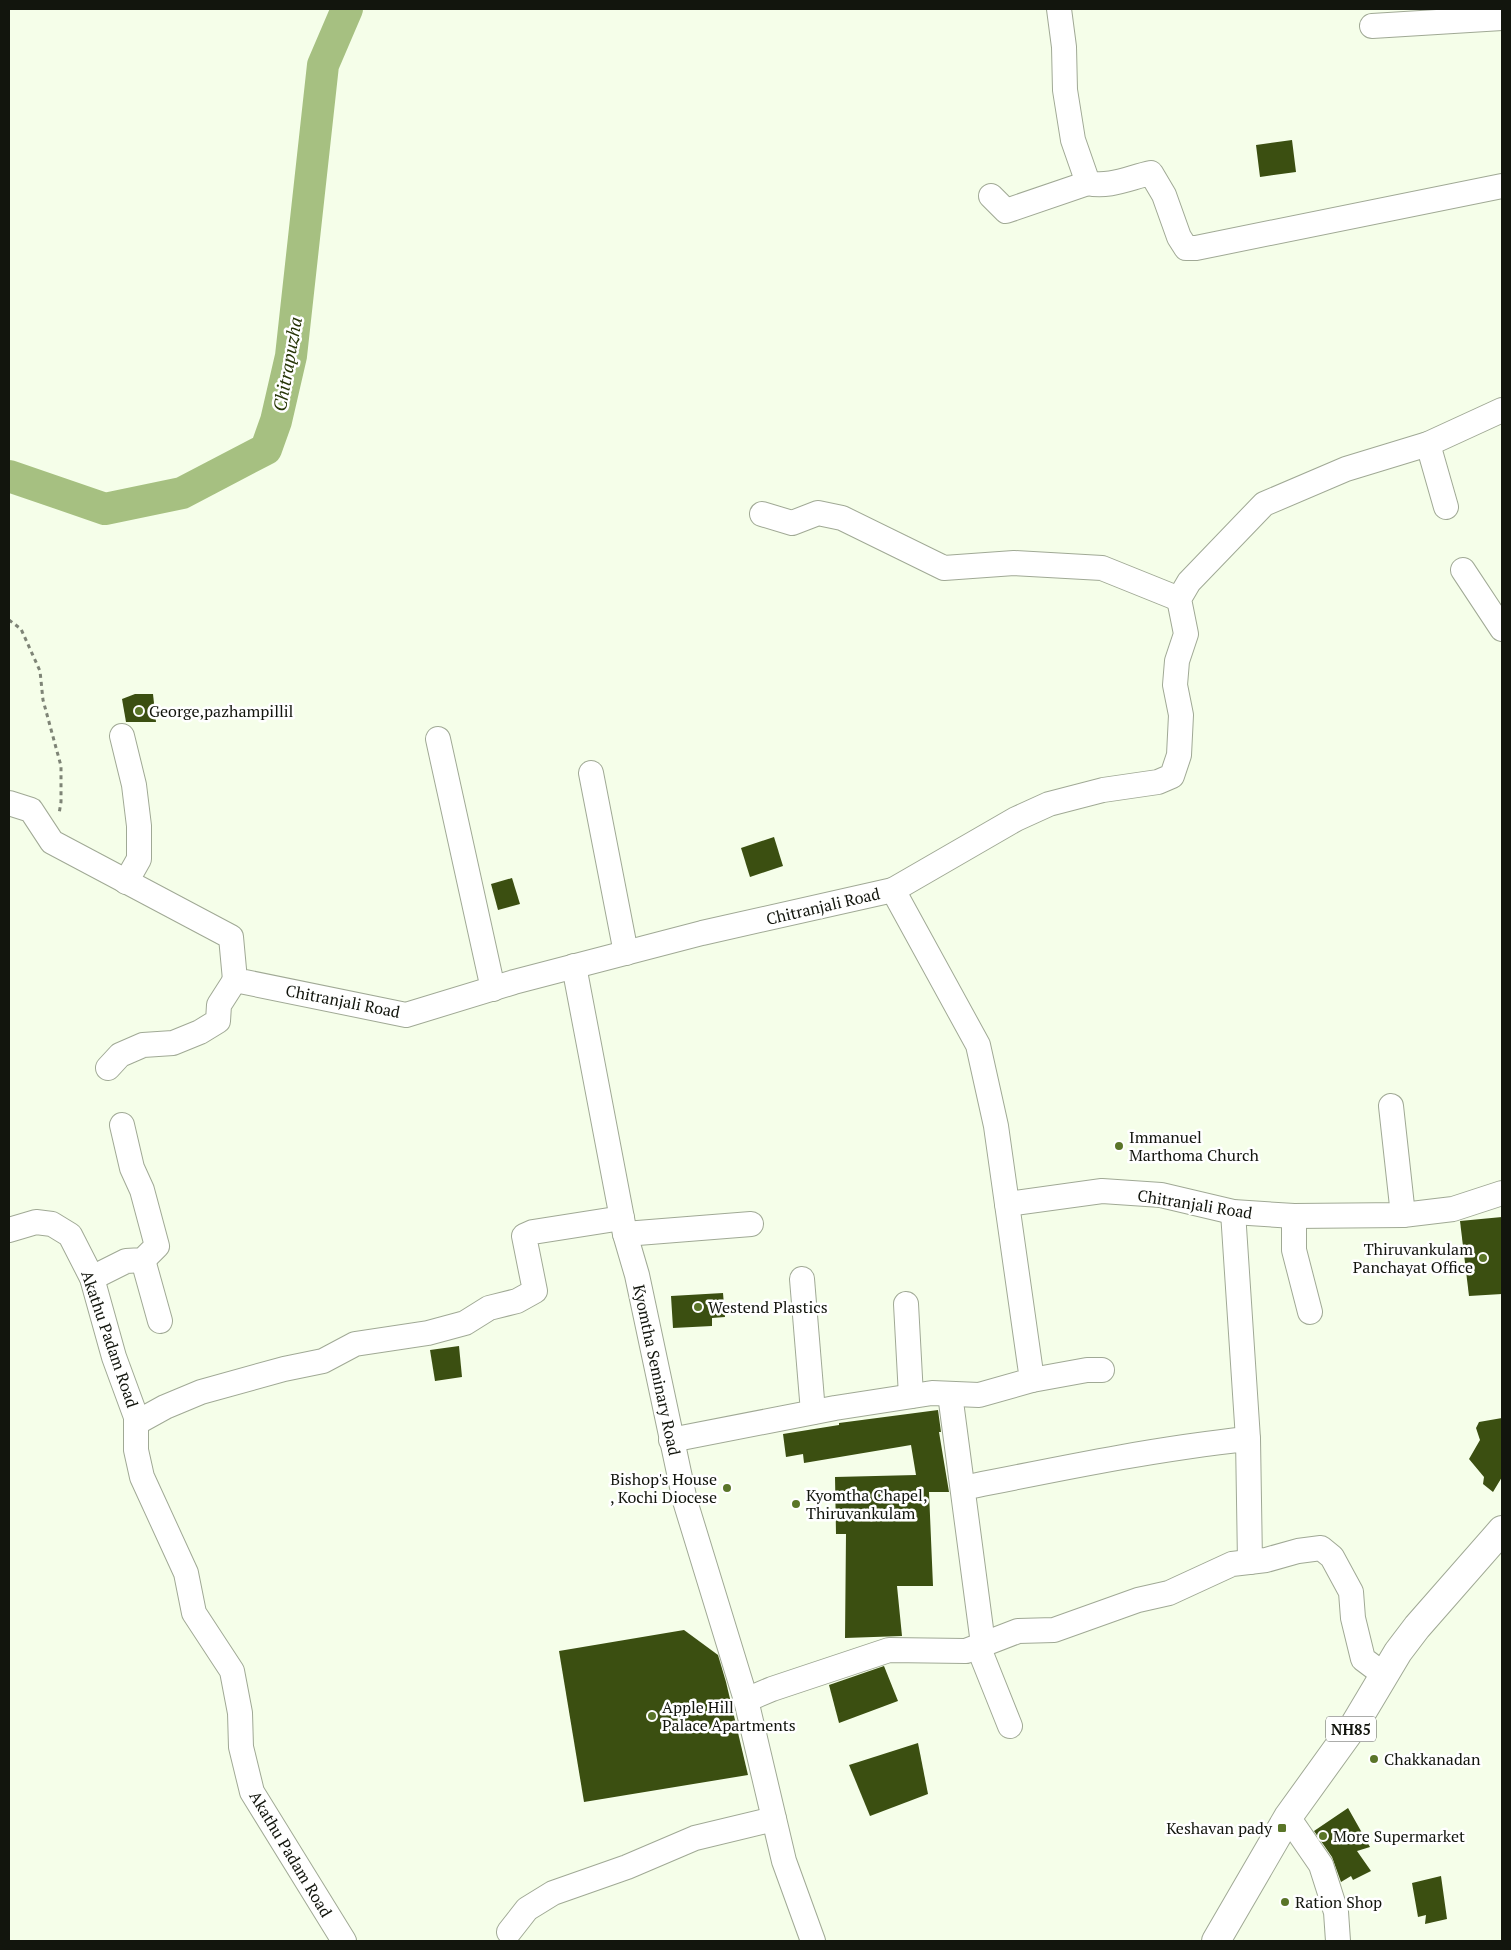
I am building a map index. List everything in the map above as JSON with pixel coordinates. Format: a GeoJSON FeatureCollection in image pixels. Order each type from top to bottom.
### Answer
{"type":"FeatureCollection","features":[{"type":"Feature","properties":{"kind":"highway","name":"NH85"},"geometry":{"type":"LineString","coordinates":[[1216,1941],[1288,1817],[1355,1724],[1383,1674],[1416,1628],[1502,1530]]}},
{"type":"Feature","properties":{"kind":"street"},"geometry":{"type":"LineString","coordinates":[[1059,9],[1064,47],[1065,90],[1073,140],[1088,183]]}},
{"type":"Feature","properties":{"kind":"street"},"geometry":{"type":"LineString","coordinates":[[1372,26],[1502,18]]}},
{"type":"Feature","properties":{"kind":"street"},"geometry":{"type":"LineString","coordinates":[[991,196],[1006,211],[1088,183],[1111,184],[1132,176],[1151,173],[1164,195],[1179,237],[1186,248],[1196,248],[1502,186]]}},
{"type":"Feature","properties":{"kind":"street"},"geometry":{"type":"LineString","coordinates":[[893,890],[1016,819],[1049,804],[1102,790],[1158,782],[1172,776],[1179,754],[1181,715],[1176,685],[1177,661],[1186,634],[1179,600],[1190,582],[1264,504],[1346,469],[1428,444],[1502,410]]}},
{"type":"Feature","properties":{"kind":"street"},"geometry":{"type":"LineString","coordinates":[[1428,444],[1446,507]]}},
{"type":"Feature","properties":{"kind":"street"},"geometry":{"type":"LineString","coordinates":[[762,514],[792,523],[818,513],[842,518],[944,568],[1014,563],[1102,568],[1179,600]]}},
{"type":"Feature","properties":{"kind":"street"},"geometry":{"type":"LineString","coordinates":[[1463,570],[1502,629]]}},
{"type":"Feature","properties":{"kind":"street"},"geometry":{"type":"LineString","coordinates":[[122,736],[134,785],[139,826],[139,860],[126,882]]}},
{"type":"Feature","properties":{"kind":"street"},"geometry":{"type":"LineString","coordinates":[[438,739],[493,988]]}},
{"type":"Feature","properties":{"kind":"street"},"geometry":{"type":"LineString","coordinates":[[591,773],[626,953]]}},
{"type":"Feature","properties":{"kind":"street"},"geometry":{"type":"LineString","coordinates":[[9,803],[30,810],[52,842],[231,937],[236,980],[219,1005],[218,1020],[200,1032],[173,1043],[143,1045],[120,1055],[108,1068]]}},
{"type":"Feature","properties":{"kind":"street","name":"Chitranjali Road"},"geometry":{"type":"LineString","coordinates":[[236,980],[406,1015],[493,988],[702,933],[893,890],[978,1045],[996,1126],[1007,1204],[1102,1191],[1161,1195],[1233,1212],[1294,1216],[1403,1214],[1453,1209],[1502,1193]]}},
{"type":"Feature","properties":{"kind":"street","name":"Kyomtha Seminary Road"},"geometry":{"type":"LineString","coordinates":[[574,966],[623,1226],[637,1275],[684,1501],[746,1700],[784,1862],[813,1941]]}},
{"type":"Feature","properties":{"kind":"street"},"geometry":{"type":"LineString","coordinates":[[1391,1106],[1403,1214]]}},
{"type":"Feature","properties":{"kind":"street"},"geometry":{"type":"LineString","coordinates":[[92,1278],[126,1261],[143,1260],[157,1246],[142,1190],[132,1168],[122,1125]]}},
{"type":"Feature","properties":{"kind":"street"},"geometry":{"type":"LineString","coordinates":[[1007,1204],[1032,1380]]}},
{"type":"Feature","properties":{"kind":"street"},"geometry":{"type":"LineString","coordinates":[[1233,1212],[1248,1439],[1250,1562]]}},
{"type":"Feature","properties":{"kind":"street"},"geometry":{"type":"LineString","coordinates":[[1294,1216],[1294,1250],[1310,1312]]}},
{"type":"Feature","properties":{"kind":"street","name":"Akathu Padam Road"},"geometry":{"type":"LineString","coordinates":[[9,1230],[36,1222],[52,1224],[70,1236],[92,1278],[114,1357],[136,1416],[136,1450],[142,1477],[186,1573],[194,1613],[232,1672],[240,1713],[240,1747],[252,1792],[344,1941]]}},
{"type":"Feature","properties":{"kind":"street"},"geometry":{"type":"LineString","coordinates":[[136,1423],[165,1406],[201,1392],[284,1369],[323,1361],[355,1344],[428,1333],[466,1323],[489,1308],[517,1301],[535,1291],[524,1236],[533,1232],[623,1226],[751,1224]]}},
{"type":"Feature","properties":{"kind":"street"},"geometry":{"type":"LineString","coordinates":[[143,1260],[160,1321]]}},
{"type":"Feature","properties":{"kind":"street"},"geometry":{"type":"LineString","coordinates":[[802,1279],[812,1412]]}},
{"type":"Feature","properties":{"kind":"street"},"geometry":{"type":"LineString","coordinates":[[906,1304],[911,1396]]}},
{"type":"Feature","properties":{"kind":"street"},"geometry":{"type":"LineString","coordinates":[[671,1440],[812,1412],[932,1393],[979,1395],[1032,1380],[1087,1370],[1102,1370]]}},
{"type":"Feature","properties":{"kind":"street"},"geometry":{"type":"LineString","coordinates":[[950,1394],[981,1645],[1010,1726]]}},
{"type":"Feature","properties":{"kind":"street"},"geometry":{"type":"LineString","coordinates":[[963,1488],[1113,1458],[1190,1445],[1248,1439]]}},
{"type":"Feature","properties":{"kind":"street"},"geometry":{"type":"LineString","coordinates":[[746,1700],[772,1689],[889,1650],[966,1651],[1018,1631],[1054,1630],[1138,1600],[1169,1593],[1232,1564],[1266,1560],[1298,1551],[1321,1548],[1332,1557],[1351,1592],[1353,1618],[1363,1658],[1383,1674]]}},
{"type":"Feature","properties":{"kind":"street"},"geometry":{"type":"LineString","coordinates":[[1288,1817],[1321,1865],[1336,1912],[1338,1941]]}},
{"type":"Feature","properties":{"kind":"street"},"geometry":{"type":"LineString","coordinates":[[509,1932],[527,1909],[553,1893],[627,1867],[695,1838],[774,1819]]}},
{"type":"Feature","properties":{"kind":"path"},"geometry":{"type":"LineString","coordinates":[[9,620],[21,628],[40,671],[43,700],[61,766],[61,802],[52,842]]}},
{"type":"Feature","properties":{"kind":"building"},"geometry":{"type":"Polygon","coordinates":[[[1292,140],[1296,172],[1260,177],[1256,145],[1292,140]]]}},
{"type":"Feature","properties":{"kind":"building","name":"George,pazhampillil"},"geometry":{"type":"Polygon","coordinates":[[[135,694],[153,694],[156,722],[126,722],[122,699],[135,694]]]}},
{"type":"Feature","properties":{"kind":"building"},"geometry":{"type":"Polygon","coordinates":[[[774,837],[783,866],[750,877],[741,848],[774,837]]]}},
{"type":"Feature","properties":{"kind":"building"},"geometry":{"type":"Polygon","coordinates":[[[512,878],[520,904],[498,910],[491,884],[512,878]]]}},
{"type":"Feature","properties":{"kind":"building","name":"Thiruvankulam Panchayat Office"},"geometry":{"type":"Polygon","coordinates":[[[1502,1217],[1502,1294],[1469,1296],[1460,1221],[1502,1217]]]}},
{"type":"Feature","properties":{"kind":"building","name":"Westend Plastics"},"geometry":{"type":"Polygon","coordinates":[[[723,1293],[725,1317],[712,1318],[712,1326],[673,1328],[671,1296],[723,1293]]]}},
{"type":"Feature","properties":{"kind":"building"},"geometry":{"type":"Polygon","coordinates":[[[459,1346],[462,1377],[435,1381],[430,1350],[459,1346]]]}},
{"type":"Feature","properties":{"kind":"building"},"geometry":{"type":"Polygon","coordinates":[[[938,1410],[941,1432],[939,1432],[949,1492],[929,1492],[933,1586],[897,1586],[902,1636],[845,1638],[846,1534],[836,1534],[835,1477],[916,1475],[911,1445],[804,1463],[803,1454],[786,1457],[783,1434],[839,1425],[839,1423],[938,1410]]]}},
{"type":"Feature","properties":{"kind":"building"},"geometry":{"type":"Polygon","coordinates":[[[1502,1418],[1502,1477],[1493,1492],[1483,1484],[1484,1477],[1469,1459],[1480,1440],[1476,1428],[1479,1422],[1502,1418]]]}},
{"type":"Feature","properties":{"kind":"building","name":"Apple Hill Palace Apartments"},"geometry":{"type":"Polygon","coordinates":[[[684,1630],[718,1655],[748,1775],[584,1802],[559,1651],[684,1630]]]}},
{"type":"Feature","properties":{"kind":"building"},"geometry":{"type":"Polygon","coordinates":[[[884,1666],[898,1701],[839,1723],[829,1685],[884,1666]]]}},
{"type":"Feature","properties":{"kind":"building"},"geometry":{"type":"Polygon","coordinates":[[[918,1743],[928,1794],[870,1816],[849,1765],[918,1743]]]}},
{"type":"Feature","properties":{"kind":"building"},"geometry":{"type":"Polygon","coordinates":[[[1348,1808],[1370,1847],[1357,1851],[1371,1871],[1353,1880],[1351,1876],[1341,1882],[1332,1857],[1314,1831],[1348,1808]]]}},
{"type":"Feature","properties":{"kind":"building"},"geometry":{"type":"Polygon","coordinates":[[[1441,1876],[1447,1919],[1425,1924],[1426,1915],[1418,1917],[1412,1883],[1441,1876]]]}},
{"type":"Feature","properties":{"kind":"waterway","name":"Chitrapuzha"},"geometry":{"type":"LineString","coordinates":[[9,476],[105,509],[182,493],[266,449],[276,421],[291,356],[323,65],[347,9]]}},
{"type":"Feature","properties":{"kind":"place","name":"George,pazhampillil"},"geometry":{"type":"Point","coordinates":[139,711]}},
{"type":"Feature","properties":{"kind":"place","name":"Immanuel Marthoma Church"},"geometry":{"type":"Point","coordinates":[1119,1146]}},
{"type":"Feature","properties":{"kind":"place","name":"Thiruvankulam Panchayat Office"},"geometry":{"type":"Point","coordinates":[1483,1258]}},
{"type":"Feature","properties":{"kind":"place","name":"Westend Plastics"},"geometry":{"type":"Point","coordinates":[698,1307]}},
{"type":"Feature","properties":{"kind":"place","name":"Bishop's House , Kochi Diocese"},"geometry":{"type":"Point","coordinates":[727,1488]}},
{"type":"Feature","properties":{"kind":"place","name":"Kyomtha Chapel, Thiruvankulam"},"geometry":{"type":"Point","coordinates":[796,1504]}},
{"type":"Feature","properties":{"kind":"place","name":"Apple Hill Palace Apartments"},"geometry":{"type":"Point","coordinates":[652,1716]}},
{"type":"Feature","properties":{"kind":"place","name":"Chakkanadan"},"geometry":{"type":"Point","coordinates":[1374,1759]}},
{"type":"Feature","properties":{"kind":"place","name":"Keshavan pady"},"geometry":{"type":"Point","coordinates":[1282,1828]}},
{"type":"Feature","properties":{"kind":"place","name":"More Supermarket"},"geometry":{"type":"Point","coordinates":[1323,1836]}},
{"type":"Feature","properties":{"kind":"place","name":"Ration Shop"},"geometry":{"type":"Point","coordinates":[1285,1902]}}]}
